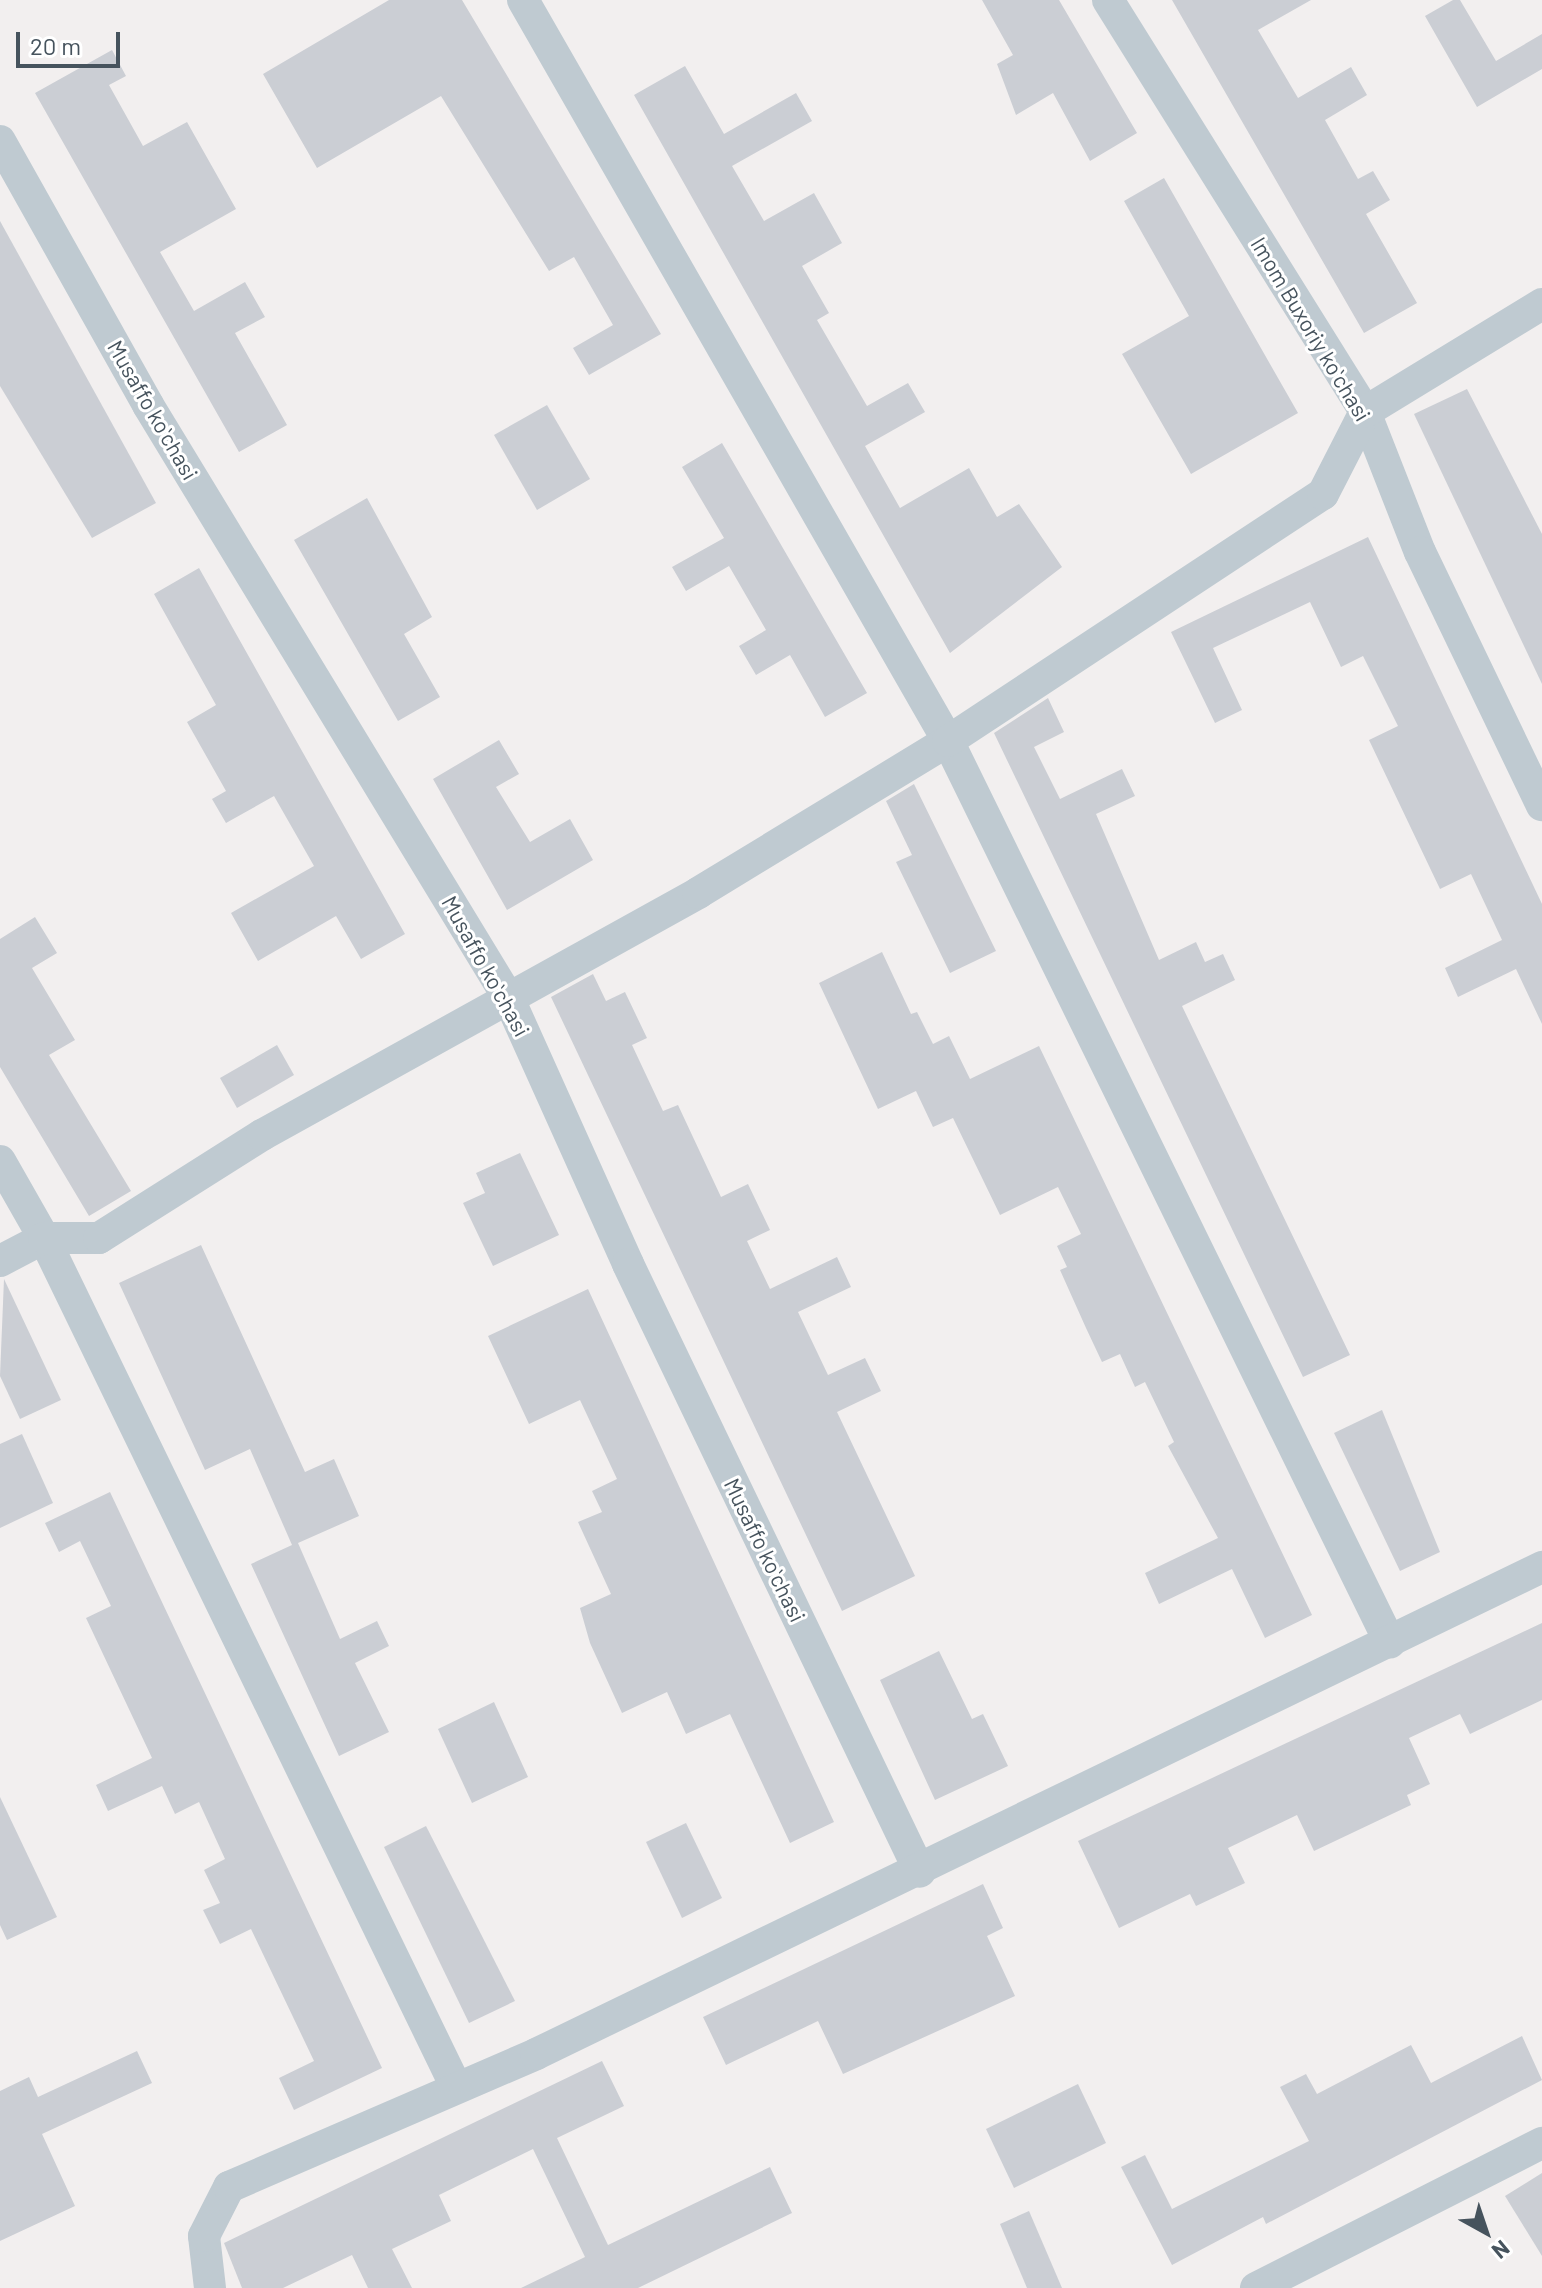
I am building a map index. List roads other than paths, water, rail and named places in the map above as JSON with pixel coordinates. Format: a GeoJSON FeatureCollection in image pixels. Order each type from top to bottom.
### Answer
{"type":"FeatureCollection","features":[{"type":"Feature","properties":{"kind":"street"},"geometry":{"type":"LineString","coordinates":[[523,0],[948,741],[1390,1643]]}},
{"type":"Feature","properties":{"kind":"street","name":"Imom Buxoriy koʻchasi"},"geometry":{"type":"LineString","coordinates":[[1108,0],[1365,412],[1420,552],[1542,805]]}},
{"type":"Feature","properties":{"kind":"street","name":"Musaffo koʻchasi"},"geometry":{"type":"LineString","coordinates":[[0,141],[148,405],[509,999],[628,1264],[920,1872]]}},
{"type":"Feature","properties":{"kind":"street"},"geometry":{"type":"LineString","coordinates":[[0,1261],[44,1238],[99,1238],[262,1135],[509,999],[948,741],[1323,494],[1365,412],[1542,304]]}},
{"type":"Feature","properties":{"kind":"street"},"geometry":{"type":"LineString","coordinates":[[0,1161],[44,1238],[456,2087]]}},
{"type":"Feature","properties":{"kind":"street"},"geometry":{"type":"LineString","coordinates":[[210,2288],[204,2236],[229,2187],[456,2087],[920,1872],[1542,1567]]}},
{"type":"Feature","properties":{"kind":"street"},"geometry":{"type":"LineString","coordinates":[[1256,2288],[1542,2143]]}}]}
